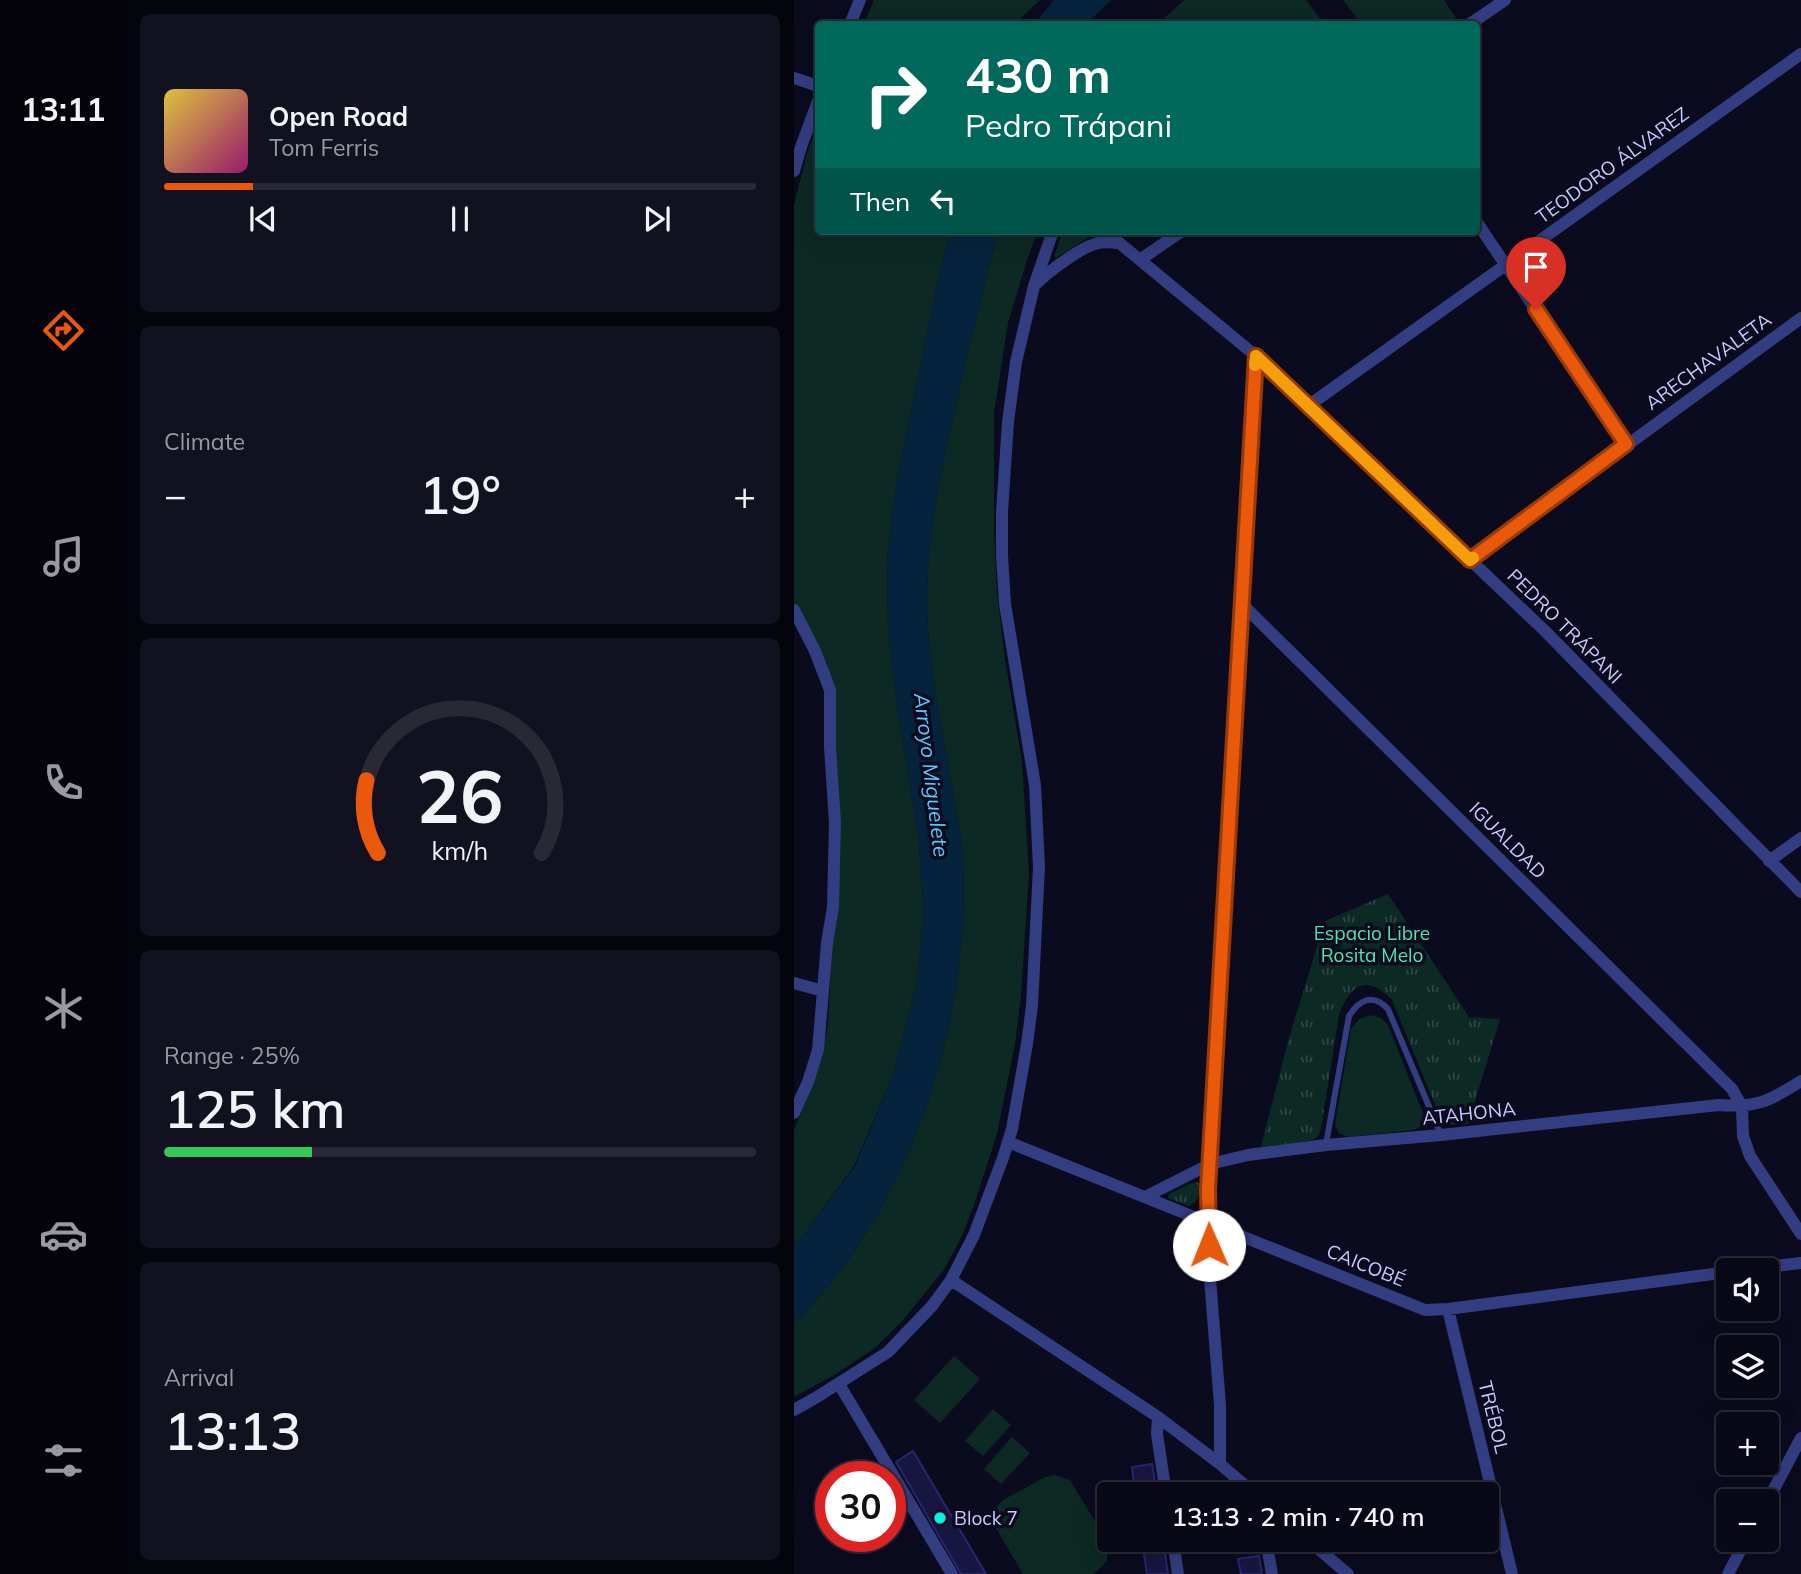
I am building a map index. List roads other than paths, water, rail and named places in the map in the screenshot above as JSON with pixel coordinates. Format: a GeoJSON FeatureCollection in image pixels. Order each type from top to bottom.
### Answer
{"type":"FeatureCollection","features":[{"type":"Feature","properties":{"kind":"street"},"geometry":{"type":"LineString","coordinates":[[851,21],[860,0]]}},
{"type":"Feature","properties":{"kind":"street"},"geometry":{"type":"LineString","coordinates":[[1474,21],[1505,0]]}},
{"type":"Feature","properties":{"kind":"street","name":"TEODORO ÁLVAREZ"},"geometry":{"type":"LineString","coordinates":[[1308,406],[1800,54]]}},
{"type":"Feature","properties":{"kind":"street"},"geometry":{"type":"LineString","coordinates":[[794,78],[815,85]]}},
{"type":"Feature","properties":{"kind":"street"},"geometry":{"type":"LineString","coordinates":[[794,171],[815,110]]}},
{"type":"Feature","properties":{"kind":"street"},"geometry":{"type":"LineString","coordinates":[[1480,227],[1626,444]]}},
{"type":"Feature","properties":{"kind":"street"},"geometry":{"type":"LineString","coordinates":[[794,1410],[839,1384],[897,1344],[932,1307],[951,1280],[974,1236],[1008,1142],[1032,1006],[1039,867],[1035,785],[1005,604],[1002,512],[1008,422],[1016,362],[1034,286],[1052,235]]}},
{"type":"Feature","properties":{"kind":"street","name":"PEDRO TRÁPANI"},"geometry":{"type":"LineString","coordinates":[[1109,235],[1256,356],[1545,631],[1800,892]]}},
{"type":"Feature","properties":{"kind":"street"},"geometry":{"type":"LineString","coordinates":[[1141,259],[1175,235]]}},
{"type":"Feature","properties":{"kind":"street"},"geometry":{"type":"LineString","coordinates":[[1034,286],[1061,264],[1094,244],[1118,243]]}},
{"type":"Feature","properties":{"kind":"street","name":"ARECHAVALETA"},"geometry":{"type":"LineString","coordinates":[[1470,560],[1800,318]]}},
{"type":"Feature","properties":{"kind":"street"},"geometry":{"type":"LineString","coordinates":[[1220,1464],[1220,1405],[1209,1266],[1208,1189],[1256,356]]}},
{"type":"Feature","properties":{"kind":"street","name":"IGUALDAD"},"geometry":{"type":"LineString","coordinates":[[1242,604],[1732,1089],[1742,1107]]}},
{"type":"Feature","properties":{"kind":"street"},"geometry":{"type":"LineString","coordinates":[[794,610],[815,650],[830,690],[830,747],[835,822],[833,907],[827,943],[821,1031],[815,1064],[794,1112]]}},
{"type":"Feature","properties":{"kind":"street"},"geometry":{"type":"LineString","coordinates":[[1769,860],[1800,838]]}},
{"type":"Feature","properties":{"kind":"street"},"geometry":{"type":"LineString","coordinates":[[794,983],[823,990]]}},
{"type":"Feature","properties":{"kind":"street","name":"ATAHONA"},"geometry":{"type":"LineString","coordinates":[[1145,1197],[1210,1164],[1248,1155],[1719,1105],[1742,1107],[1772,1099],[1800,1081]]}},
{"type":"Feature","properties":{"kind":"street"},"geometry":{"type":"LineString","coordinates":[[1742,1107],[1743,1136],[1750,1156],[1800,1234]]}},
{"type":"Feature","properties":{"kind":"street","name":"CAICOBÉ"},"geometry":{"type":"LineString","coordinates":[[1008,1142],[1425,1310],[1716,1274]]}},
{"type":"Feature","properties":{"kind":"street"},"geometry":{"type":"LineString","coordinates":[[1779,1265],[1800,1262]]}},
{"type":"Feature","properties":{"kind":"street"},"geometry":{"type":"LineString","coordinates":[[951,1280],[1158,1417],[1241,1482]]}},
{"type":"Feature","properties":{"kind":"street","name":"TRÉBOL"},"geometry":{"type":"LineString","coordinates":[[1448,1309],[1512,1574]]}},
{"type":"Feature","properties":{"kind":"street"},"geometry":{"type":"LineString","coordinates":[[839,1384],[952,1574]]}},
{"type":"Feature","properties":{"kind":"street"},"geometry":{"type":"LineString","coordinates":[[1158,1417],[1157,1434],[1164,1482]]}},
{"type":"Feature","properties":{"kind":"street"},"geometry":{"type":"LineString","coordinates":[[1774,1489],[1800,1438]]}},
{"type":"Feature","properties":{"kind":"street"},"geometry":{"type":"LineString","coordinates":[[1175,1552],[1178,1574]]}},
{"type":"Feature","properties":{"kind":"street"},"geometry":{"type":"LineString","coordinates":[[1268,1552],[1272,1574]]}},
{"type":"Feature","properties":{"kind":"street"},"geometry":{"type":"LineString","coordinates":[[1322,1552],[1348,1574]]}},
{"type":"Feature","properties":{"kind":"street"},"geometry":{"type":"LineString","coordinates":[[1728,1574],[1740,1552]]}},
{"type":"Feature","properties":{"kind":"lane"},"geometry":{"type":"LineString","coordinates":[[1326,1145],[1349,1016],[1360,1003],[1374,999],[1388,1009],[1442,1135]]}},
{"type":"Feature","properties":{"kind":"water"},"geometry":{"type":"Polygon","coordinates":[[[1054,0],[1111,0],[1089,21],[1036,21],[1054,0]]]}},
{"type":"Feature","properties":{"kind":"water","name":"Arroyo Miguelete"},"geometry":{"type":"Polygon","coordinates":[[[949,235],[997,235],[945,455],[936,500],[928,569],[927,616],[932,665],[962,848],[963,910],[958,974],[946,1039],[927,1104],[902,1166],[872,1224],[836,1277],[794,1323],[794,1246],[855,1166],[893,1075],[916,987],[924,911],[918,833],[897,707],[888,629],[887,560],[896,484],[949,235]]]}},
{"type":"Feature","properties":{"kind":"place","name":"Block 7"},"geometry":{"type":"Point","coordinates":[940,1518]}},
{"type":"Feature","properties":{"kind":"park label","name":"Espacio Libre Rosita Melo"},"geometry":{"type":"Point","coordinates":[1372,944]}}]}
